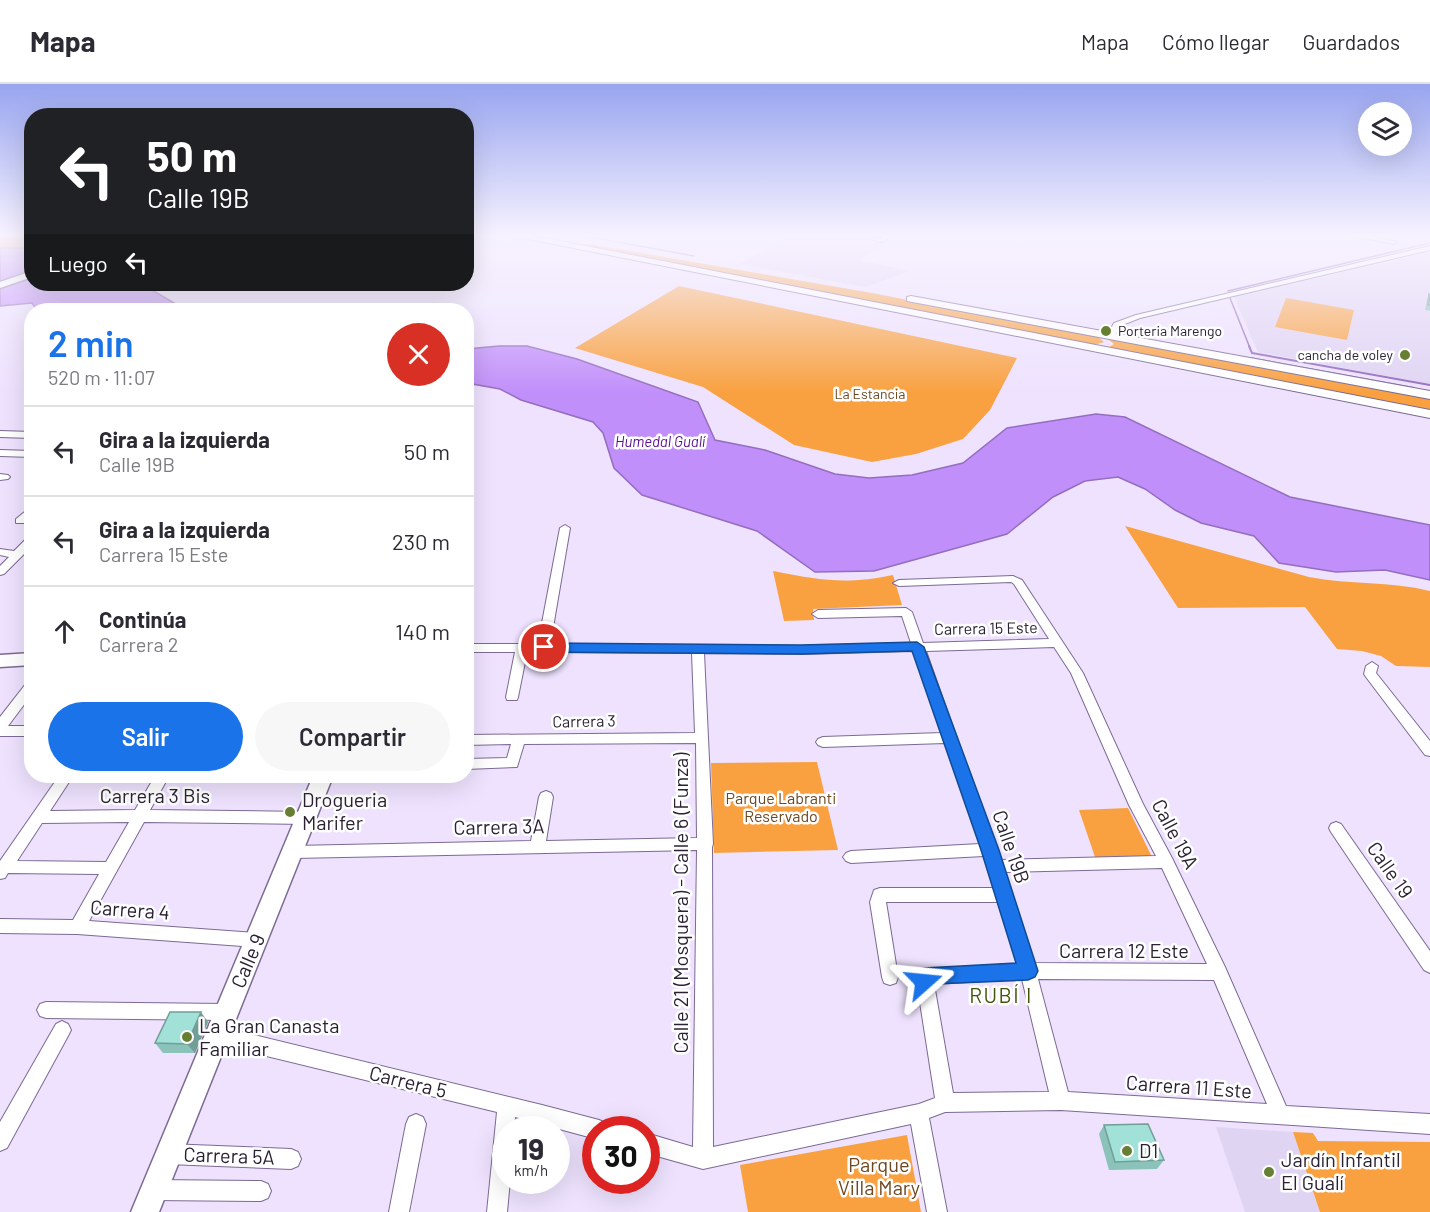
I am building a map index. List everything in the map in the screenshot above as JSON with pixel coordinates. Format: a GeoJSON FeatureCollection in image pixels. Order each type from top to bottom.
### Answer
{"type":"FeatureCollection","features":[{"type":"Feature","properties":{"kind":"main road"},"geometry":{"type":"LineString","coordinates":[[783,288],[1430,414]]}},
{"type":"Feature","properties":{"kind":"main road"},"geometry":{"type":"LineString","coordinates":[[847,288],[860,290]]}},
{"type":"Feature","properties":{"kind":"main road"},"geometry":{"type":"LineString","coordinates":[[898,297],[1430,395]]}},
{"type":"Feature","properties":{"kind":"main road"},"geometry":{"type":"LineString","coordinates":[[957,322],[1094,346],[1104,346],[1108,342],[1096,335],[966,309]]}},
{"type":"Feature","properties":{"kind":"main road"},"geometry":{"type":"LineString","coordinates":[[0,661],[24,660]]}},
{"type":"Feature","properties":{"kind":"main road","name":"Calle 9"},"geometry":{"type":"LineString","coordinates":[[149,1201],[320,783]]}},
{"type":"Feature","properties":{"kind":"street"},"geometry":{"type":"LineString","coordinates":[[1111,336],[1117,325],[1138,316],[1260,288]]}},
{"type":"Feature","properties":{"kind":"street"},"geometry":{"type":"LineString","coordinates":[[0,434],[24,435]]}},
{"type":"Feature","properties":{"kind":"street"},"geometry":{"type":"LineString","coordinates":[[0,453],[24,454]]}},
{"type":"Feature","properties":{"kind":"street"},"geometry":{"type":"LineString","coordinates":[[20,521],[24,517]]}},
{"type":"Feature","properties":{"kind":"street"},"geometry":{"type":"LineString","coordinates":[[544,647],[565,528]]}},
{"type":"Feature","properties":{"kind":"street"},"geometry":{"type":"LineString","coordinates":[[0,572],[24,547]]}},
{"type":"Feature","properties":{"kind":"street"},"geometry":{"type":"LineString","coordinates":[[0,552],[16,555]]}},
{"type":"Feature","properties":{"kind":"street","name":"Calle 19A"},"geometry":{"type":"LineString","coordinates":[[899,583],[1016,580],[1059,643],[1093,706],[1136,805],[1167,862],[1219,972],[1281,1115]]}},
{"type":"Feature","properties":{"kind":"street","name":"Calle 19B"},"geometry":{"type":"LineString","coordinates":[[818,614],[906,612],[1005,895],[1028,971],[1061,1101]]}},
{"type":"Feature","properties":{"kind":"street","name":"Carrera 15 Este"},"geometry":{"type":"LineString","coordinates":[[474,648],[801,650],[1059,643]]}},
{"type":"Feature","properties":{"kind":"street"},"geometry":{"type":"LineString","coordinates":[[512,697],[522,647]]}},
{"type":"Feature","properties":{"kind":"street","name":"Calle 21 (Mosquera) - Calle 6 (Funza)"},"geometry":{"type":"LineString","coordinates":[[698,648],[706,844],[703,1159]]}},
{"type":"Feature","properties":{"kind":"street"},"geometry":{"type":"LineString","coordinates":[[1372,666],[1370,674],[1430,751]]}},
{"type":"Feature","properties":{"kind":"street"},"geometry":{"type":"LineString","coordinates":[[0,727],[24,695]]}},
{"type":"Feature","properties":{"kind":"street"},"geometry":{"type":"LineString","coordinates":[[0,731],[24,731]]}},
{"type":"Feature","properties":{"kind":"street","name":"Carrera 3"},"geometry":{"type":"LineString","coordinates":[[474,740],[702,738]]}},
{"type":"Feature","properties":{"kind":"street"},"geometry":{"type":"LineString","coordinates":[[823,742],[950,738]]}},
{"type":"Feature","properties":{"kind":"street"},"geometry":{"type":"LineString","coordinates":[[474,764],[512,763],[519,740]]}},
{"type":"Feature","properties":{"kind":"street"},"geometry":{"type":"LineString","coordinates":[[2,870],[61,783]]}},
{"type":"Feature","properties":{"kind":"street"},"geometry":{"type":"LineString","coordinates":[[77,927],[158,783]]}},
{"type":"Feature","properties":{"kind":"street"},"geometry":{"type":"LineString","coordinates":[[537,848],[546,797]]}},
{"type":"Feature","properties":{"kind":"street","name":"Carrera 3 Bis"},"geometry":{"type":"LineString","coordinates":[[39,817],[307,818]]}},
{"type":"Feature","properties":{"kind":"street","name":"Calle 19"},"geometry":{"type":"LineString","coordinates":[[1336,828],[1430,965]]}},
{"type":"Feature","properties":{"kind":"street","name":"Carrera 3A"},"geometry":{"type":"LineString","coordinates":[[293,852],[706,844]]}},
{"type":"Feature","properties":{"kind":"street"},"geometry":{"type":"LineString","coordinates":[[851,857],[990,850]]}},
{"type":"Feature","properties":{"kind":"street"},"geometry":{"type":"LineString","coordinates":[[995,866],[1167,862]]}},
{"type":"Feature","properties":{"kind":"street"},"geometry":{"type":"LineString","coordinates":[[2,870],[110,868]]}},
{"type":"Feature","properties":{"kind":"street"},"geometry":{"type":"LineString","coordinates":[[890,977],[878,898],[880,895],[1005,895]]}},
{"type":"Feature","properties":{"kind":"street","name":"Carrera 4"},"geometry":{"type":"LineString","coordinates":[[0,926],[77,927],[257,940]]}},
{"type":"Feature","properties":{"kind":"street","name":"Carrera 12 Este"},"geometry":{"type":"LineString","coordinates":[[945,1103],[924,977],[1028,971],[1219,972]]}},
{"type":"Feature","properties":{"kind":"street"},"geometry":{"type":"LineString","coordinates":[[46,1010],[226,1012]]}},
{"type":"Feature","properties":{"kind":"street"},"geometry":{"type":"LineString","coordinates":[[0,1141],[62,1030]]}},
{"type":"Feature","properties":{"kind":"street","name":"Carrera 5"},"geometry":{"type":"LineString","coordinates":[[217,1035],[582,1126]]}},
{"type":"Feature","properties":{"kind":"street","name":"Carrera 11 Este"},"geometry":{"type":"LineString","coordinates":[[945,1103],[1061,1101],[1430,1124]]}},
{"type":"Feature","properties":{"kind":"street"},"geometry":{"type":"LineString","coordinates":[[660,1147],[703,1159],[919,1113],[945,1103]]}},
{"type":"Feature","properties":{"kind":"street"},"geometry":{"type":"LineString","coordinates":[[498,1212],[507,1106]]}},
{"type":"Feature","properties":{"kind":"street"},"geometry":{"type":"LineString","coordinates":[[919,1113],[937,1212]]}},
{"type":"Feature","properties":{"kind":"street"},"geometry":{"type":"LineString","coordinates":[[399,1212],[416,1124]]}},
{"type":"Feature","properties":{"kind":"street","name":"Carrera 5A"},"geometry":{"type":"LineString","coordinates":[[167,1154],[291,1159]]}},
{"type":"Feature","properties":{"kind":"street","name":"Carrera 5A"},"geometry":{"type":"LineString","coordinates":[[149,1201],[261,1191]]}},
{"type":"Feature","properties":{"kind":"shaded area"},"geometry":{"type":"Polygon","coordinates":[[[1275,288],[1430,288],[1430,384],[1258,352],[1234,297],[1275,288]]]}},
{"type":"Feature","properties":{"kind":"shaded area","name":"Jardín Infantil El Gualí"},"geometry":{"type":"Polygon","coordinates":[[[1216,1127],[1293,1132],[1320,1212],[1245,1212],[1216,1127]]]}},
{"type":"Feature","properties":{"kind":"green space","name":"La Estancia"},"geometry":{"type":"Polygon","coordinates":[[[676,288],[687,288],[1017,358],[990,410],[963,439],[916,454],[872,462],[794,445],[703,387],[575,348],[676,288]]]}},
{"type":"Feature","properties":{"kind":"green space"},"geometry":{"type":"Polygon","coordinates":[[[797,288],[841,288],[872,293],[1098,337],[1104,342],[1094,345],[797,288]]]}},
{"type":"Feature","properties":{"kind":"green space"},"geometry":{"type":"Polygon","coordinates":[[[1286,298],[1354,310],[1347,340],[1275,327],[1286,298]]]}},
{"type":"Feature","properties":{"kind":"green space"},"geometry":{"type":"Polygon","coordinates":[[[1105,337],[1430,398],[1430,411],[1106,349],[1114,344],[1105,337]]]}},
{"type":"Feature","properties":{"kind":"green space"},"geometry":{"type":"Polygon","coordinates":[[[1125,526],[1309,577],[1430,591],[1430,667],[1396,666],[1381,656],[1362,651],[1337,649],[1305,607],[1178,608],[1125,526]]]}},
{"type":"Feature","properties":{"kind":"green space"},"geometry":{"type":"Polygon","coordinates":[[[773,571],[847,581],[893,575],[902,605],[813,609],[814,620],[784,621],[773,571]]]}},
{"type":"Feature","properties":{"kind":"green space","name":"Parque Labranti Reservado"},"geometry":{"type":"Polygon","coordinates":[[[817,762],[838,850],[714,853],[711,763],[817,762]]]}},
{"type":"Feature","properties":{"kind":"green space"},"geometry":{"type":"Polygon","coordinates":[[[1128,808],[1152,857],[1095,857],[1079,810],[1128,808]]]}},
{"type":"Feature","properties":{"kind":"green space"},"geometry":{"type":"Polygon","coordinates":[[[1293,1132],[1313,1133],[1318,1141],[1430,1142],[1430,1212],[1320,1212],[1293,1132]]]}},
{"type":"Feature","properties":{"kind":"green space","name":"Parque Villa Mary"},"geometry":{"type":"Polygon","coordinates":[[[907,1135],[921,1212],[748,1212],[740,1165],[907,1135]]]}},
{"type":"Feature","properties":{"kind":"water"},"geometry":{"type":"Polygon","coordinates":[[[0,288],[24,288],[24,291],[154,291],[174,303],[24,303],[0,306],[0,288]]]}},
{"type":"Feature","properties":{"kind":"water","name":"Humedal Gualí"},"geometry":{"type":"Polygon","coordinates":[[[527,346],[577,359],[698,402],[715,440],[765,450],[835,474],[869,478],[912,475],[963,463],[1007,428],[1096,414],[1125,417],[1290,497],[1430,525],[1430,580],[1385,570],[1336,572],[1279,563],[1254,536],[1201,523],[1175,510],[1145,489],[1118,477],[1085,481],[1053,497],[1007,534],[874,571],[815,572],[757,531],[642,495],[614,468],[603,433],[593,422],[521,400],[500,389],[474,384],[474,348],[527,346]]]}},
{"type":"Feature","properties":{"kind":"building"},"geometry":{"type":"Polygon","coordinates":[[[170,1012],[201,1012],[187,1044],[155,1043],[170,1012]]]}},
{"type":"Feature","properties":{"kind":"building","name":"D1"},"geometry":{"type":"Polygon","coordinates":[[[1148,1124],[1164,1160],[1115,1162],[1104,1125],[1148,1124]]]}},
{"type":"Feature","properties":{"kind":"waterway"},"geometry":{"type":"LineString","coordinates":[[1228,291],[1242,288]]}},
{"type":"Feature","properties":{"kind":"waterway"},"geometry":{"type":"LineString","coordinates":[[1230,298],[1250,348]]}},
{"type":"Feature","properties":{"kind":"waterway"},"geometry":{"type":"LineString","coordinates":[[1249,346],[1252,353],[1430,385]]}},
{"type":"Feature","properties":{"kind":"waterway"},"geometry":{"type":"LineString","coordinates":[[1250,358],[1414,388]]}},
{"type":"Feature","properties":{"kind":"place","name":"Porteria Marengo"},"geometry":{"type":"Point","coordinates":[1106,331]}},
{"type":"Feature","properties":{"kind":"place","name":"cancha de voley"},"geometry":{"type":"Point","coordinates":[1405,355]}},
{"type":"Feature","properties":{"kind":"place","name":"Drogueria Marifer"},"geometry":{"type":"Point","coordinates":[290,812]}},
{"type":"Feature","properties":{"kind":"place","name":"La Gran Canasta Familiar"},"geometry":{"type":"Point","coordinates":[187,1037]}},
{"type":"Feature","properties":{"kind":"place","name":"D1"},"geometry":{"type":"Point","coordinates":[1127,1151]}},
{"type":"Feature","properties":{"kind":"place","name":"Jardín Infantil El Gualí"},"geometry":{"type":"Point","coordinates":[1269,1172]}},
{"type":"Feature","properties":{"kind":"district","name":"RUBÍ I"},"geometry":{"type":"Point","coordinates":[1001,996]}},
{"type":"Feature","properties":{"kind":"route"},"geometry":{"type":"LineString","coordinates":[[544,647],[801,650],[917,647],[990,850],[1028,971],[932,975],[924,977],[924,982]]}}]}
